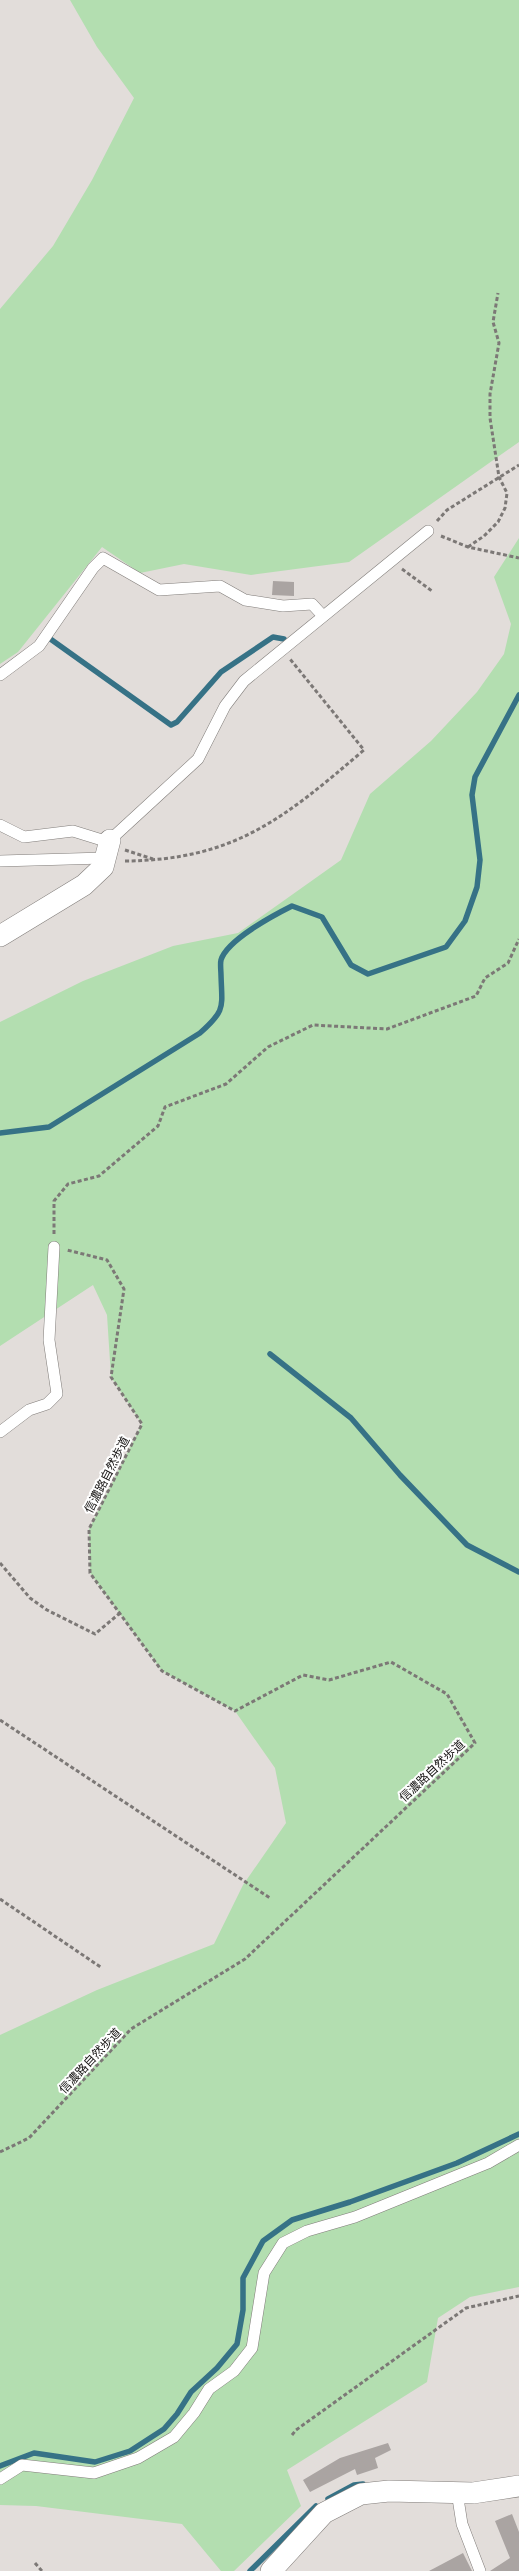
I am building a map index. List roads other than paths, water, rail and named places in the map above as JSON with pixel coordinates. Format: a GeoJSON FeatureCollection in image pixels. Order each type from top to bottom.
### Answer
{"type":"FeatureCollection","features":[{"type":"Feature","properties":{"kind":"street"},"geometry":{"type":"LineString","coordinates":[[0,936],[84,885],[106,855]]}},
{"type":"Feature","properties":{"kind":"street"},"geometry":{"type":"LineString","coordinates":[[271,2571],[324,2513],[361,2494],[390,2491],[489,2491],[519,2486]]}},
{"type":"Feature","properties":{"kind":"lane"},"geometry":{"type":"LineString","coordinates":[[0,861],[106,855],[198,759],[225,706],[239,687],[428,531]]}},
{"type":"Feature","properties":{"kind":"lane"},"geometry":{"type":"LineString","coordinates":[[0,675],[39,646],[93,568],[103,558],[159,590],[220,586],[245,600],[283,606],[312,604],[323,616]]}},
{"type":"Feature","properties":{"kind":"lane"},"geometry":{"type":"LineString","coordinates":[[0,825],[24,838],[73,831],[102,840],[106,855]]}},
{"type":"Feature","properties":{"kind":"lane"},"geometry":{"type":"LineString","coordinates":[[0,1432],[29,1410],[47,1404],[57,1394],[49,1340],[54,1247]]}},
{"type":"Feature","properties":{"kind":"lane"},"geometry":{"type":"LineString","coordinates":[[0,2479],[22,2465],[94,2473],[138,2458],[174,2437],[194,2413],[209,2389],[234,2371],[252,2348],[264,2273],[283,2243],[308,2231],[355,2217],[488,2163],[519,2145]]}},
{"type":"Feature","properties":{"kind":"lane"},"geometry":{"type":"LineString","coordinates":[[457,2492],[462,2524],[480,2571]]}},
{"type":"Feature","properties":{"kind":"waterway"},"geometry":{"type":"LineString","coordinates":[[49,638],[171,725],[177,722],[221,672],[273,637],[284,639]]}},
{"type":"Feature","properties":{"kind":"waterway"},"geometry":{"type":"LineString","coordinates":[[0,1133],[49,1127],[200,1033],[214,1019],[221,1008],[221,960],[225,952],[241,936],[292,906],[322,917],[351,965],[368,974],[446,947],[465,921],[477,887],[480,860],[472,795],[475,777],[519,695]]}},
{"type":"Feature","properties":{"kind":"waterway"},"geometry":{"type":"LineString","coordinates":[[270,1354],[351,1418],[400,1475],[467,1545],[519,1572]]}},
{"type":"Feature","properties":{"kind":"waterway"},"geometry":{"type":"LineString","coordinates":[[0,2466],[34,2453],[95,2462],[130,2451],[164,2429],[177,2414],[191,2392],[217,2368],[237,2344],[243,2310],[243,2278],[263,2241],[292,2220],[350,2202],[457,2163],[519,2134]]}},
{"type":"Feature","properties":{"kind":"waterway"},"geometry":{"type":"LineString","coordinates":[[328,2499],[354,2485],[363,2484]]}},
{"type":"Feature","properties":{"kind":"waterway"},"geometry":{"type":"LineString","coordinates":[[250,2571],[316,2506]]}}]}
